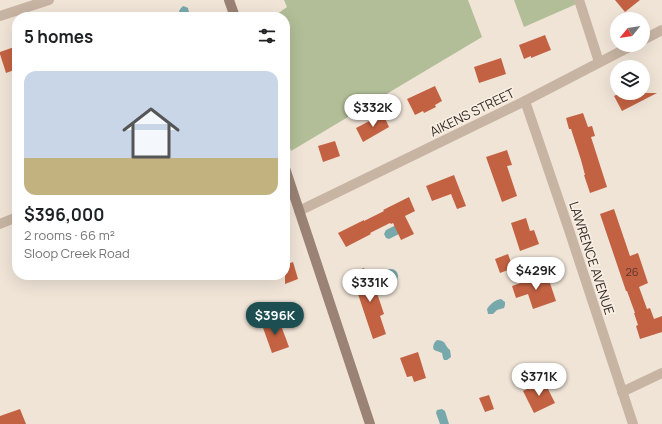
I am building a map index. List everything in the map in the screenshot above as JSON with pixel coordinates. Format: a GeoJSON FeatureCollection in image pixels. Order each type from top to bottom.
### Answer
{"type":"FeatureCollection","features":[{"type":"Feature","properties":{"kind":"street"},"geometry":{"type":"LineString","coordinates":[[12,12],[49,0]]}},
{"type":"Feature","properties":{"kind":"street"},"geometry":{"type":"LineString","coordinates":[[229,0],[233,12]]}},
{"type":"Feature","properties":{"kind":"street"},"geometry":{"type":"LineString","coordinates":[[579,0],[599,62]]}},
{"type":"Feature","properties":{"kind":"street"},"geometry":{"type":"LineString","coordinates":[[0,16],[12,12]]}},
{"type":"Feature","properties":{"kind":"street"},"geometry":{"type":"LineString","coordinates":[[650,36],[662,30]]}},
{"type":"Feature","properties":{"kind":"street","name":"AIKENS STREET"},"geometry":{"type":"LineString","coordinates":[[299,211],[525,101],[619,52]]}},
{"type":"Feature","properties":{"kind":"street","name":"LAWRENCE AVENUE"},"geometry":{"type":"LineString","coordinates":[[525,101],[633,424]]}},
{"type":"Feature","properties":{"kind":"street"},"geometry":{"type":"LineString","coordinates":[[290,183],[370,424]]}},
{"type":"Feature","properties":{"kind":"street"},"geometry":{"type":"LineString","coordinates":[[0,224],[12,219]]}},
{"type":"Feature","properties":{"kind":"street"},"geometry":{"type":"LineString","coordinates":[[622,392],[662,373]]}},
{"type":"Feature","properties":{"kind":"green space"},"geometry":{"type":"Polygon","coordinates":[[[284,0],[468,0],[482,37],[291,151],[290,12],[280,12],[287,7],[284,0]]]}},
{"type":"Feature","properties":{"kind":"green space"},"geometry":{"type":"Polygon","coordinates":[[[514,0],[581,0],[581,2],[524,27],[514,0]]]}},
{"type":"Feature","properties":{"kind":"water"},"geometry":{"type":"Polygon","coordinates":[[[183,6],[188,8],[189,12],[179,12],[183,6]]]}},
{"type":"Feature","properties":{"kind":"water"},"geometry":{"type":"Polygon","coordinates":[[[398,224],[403,232],[389,239],[386,238],[384,234],[386,230],[398,224]]]}},
{"type":"Feature","properties":{"kind":"water"},"geometry":{"type":"Polygon","coordinates":[[[391,269],[396,271],[398,276],[396,281],[391,283],[386,281],[384,276],[386,271],[391,269]]]}},
{"type":"Feature","properties":{"kind":"water"},"geometry":{"type":"Polygon","coordinates":[[[501,299],[505,302],[504,308],[497,310],[493,314],[488,314],[487,309],[490,305],[501,299]]]}},
{"type":"Feature","properties":{"kind":"water"},"geometry":{"type":"Polygon","coordinates":[[[437,340],[444,342],[450,350],[451,357],[447,360],[444,360],[442,353],[434,350],[433,347],[437,340]]]}},
{"type":"Feature","properties":{"kind":"water"},"geometry":{"type":"Polygon","coordinates":[[[442,409],[445,411],[449,424],[440,424],[436,413],[437,410],[442,409]]]}},
{"type":"Feature","properties":{"kind":"building"},"geometry":{"type":"Polygon","coordinates":[[[615,0],[640,0],[625,12],[615,0]]]}},
{"type":"Feature","properties":{"kind":"building"},"geometry":{"type":"Polygon","coordinates":[[[545,35],[551,50],[531,58],[531,56],[524,59],[519,45],[545,35]]]}},
{"type":"Feature","properties":{"kind":"building"},"geometry":{"type":"Polygon","coordinates":[[[12,48],[12,71],[6,73],[0,52],[12,48]]]}},
{"type":"Feature","properties":{"kind":"building"},"geometry":{"type":"Polygon","coordinates":[[[501,58],[506,74],[479,83],[474,67],[501,58]]]}},
{"type":"Feature","properties":{"kind":"building"},"geometry":{"type":"Polygon","coordinates":[[[435,86],[442,101],[435,105],[436,107],[424,113],[423,111],[415,115],[407,99],[435,86]]]}},
{"type":"Feature","properties":{"kind":"building"},"geometry":{"type":"Polygon","coordinates":[[[650,93],[657,93],[650,97],[650,93]]]}},
{"type":"Feature","properties":{"kind":"building"},"geometry":{"type":"Polygon","coordinates":[[[616,100],[643,100],[622,111],[616,100]]]}},
{"type":"Feature","properties":{"kind":"building"},"geometry":{"type":"Polygon","coordinates":[[[583,113],[588,127],[592,126],[595,136],[591,137],[607,187],[590,193],[581,160],[566,118],[583,113]]]}},
{"type":"Feature","properties":{"kind":"building"},"geometry":{"type":"Polygon","coordinates":[[[383,114],[389,127],[363,142],[356,128],[383,114]]]}},
{"type":"Feature","properties":{"kind":"building"},"geometry":{"type":"Polygon","coordinates":[[[335,141],[340,156],[323,162],[318,146],[335,141]]]}},
{"type":"Feature","properties":{"kind":"building"},"geometry":{"type":"Polygon","coordinates":[[[507,150],[512,165],[507,166],[517,196],[502,202],[486,157],[507,150]]]}},
{"type":"Feature","properties":{"kind":"building"},"geometry":{"type":"Polygon","coordinates":[[[454,175],[466,206],[457,209],[451,194],[432,201],[426,186],[454,175]]]}},
{"type":"Feature","properties":{"kind":"building"},"geometry":{"type":"Polygon","coordinates":[[[409,197],[415,211],[405,216],[414,234],[401,240],[393,223],[390,223],[346,247],[338,233],[409,197]]]}},
{"type":"Feature","properties":{"kind":"building"},"geometry":{"type":"Polygon","coordinates":[[[614,209],[630,256],[638,253],[648,283],[639,287],[647,309],[650,308],[654,319],[662,316],[662,332],[640,339],[636,326],[638,325],[635,313],[600,214],[614,209]]]}},
{"type":"Feature","properties":{"kind":"building"},"geometry":{"type":"Polygon","coordinates":[[[526,218],[530,231],[534,230],[539,244],[520,251],[511,223],[526,218]]]}},
{"type":"Feature","properties":{"kind":"building"},"geometry":{"type":"Polygon","coordinates":[[[508,254],[513,268],[500,273],[495,259],[508,254]]]}},
{"type":"Feature","properties":{"kind":"building"},"geometry":{"type":"Polygon","coordinates":[[[293,262],[298,279],[285,284],[285,280],[290,280],[290,263],[293,262]]]}},
{"type":"Feature","properties":{"kind":"building"},"geometry":{"type":"Polygon","coordinates":[[[364,268],[371,288],[375,287],[384,314],[380,316],[386,334],[373,339],[351,273],[364,268]]]}},
{"type":"Feature","properties":{"kind":"building"},"geometry":{"type":"Polygon","coordinates":[[[547,274],[556,301],[533,309],[528,294],[516,298],[512,286],[547,274]]]}},
{"type":"Feature","properties":{"kind":"building"},"geometry":{"type":"Polygon","coordinates":[[[279,320],[289,347],[272,353],[262,325],[279,320]]]}},
{"type":"Feature","properties":{"kind":"building"},"geometry":{"type":"Polygon","coordinates":[[[418,352],[426,378],[414,382],[412,376],[407,377],[400,358],[418,352]]]}},
{"type":"Feature","properties":{"kind":"building"},"geometry":{"type":"Polygon","coordinates":[[[544,381],[555,403],[534,413],[523,391],[544,381]]]}},
{"type":"Feature","properties":{"kind":"building"},"geometry":{"type":"Polygon","coordinates":[[[489,395],[494,409],[485,412],[479,398],[489,395]]]}},
{"type":"Feature","properties":{"kind":"building"},"geometry":{"type":"Polygon","coordinates":[[[20,409],[26,424],[0,424],[0,416],[20,409]]]}}]}
